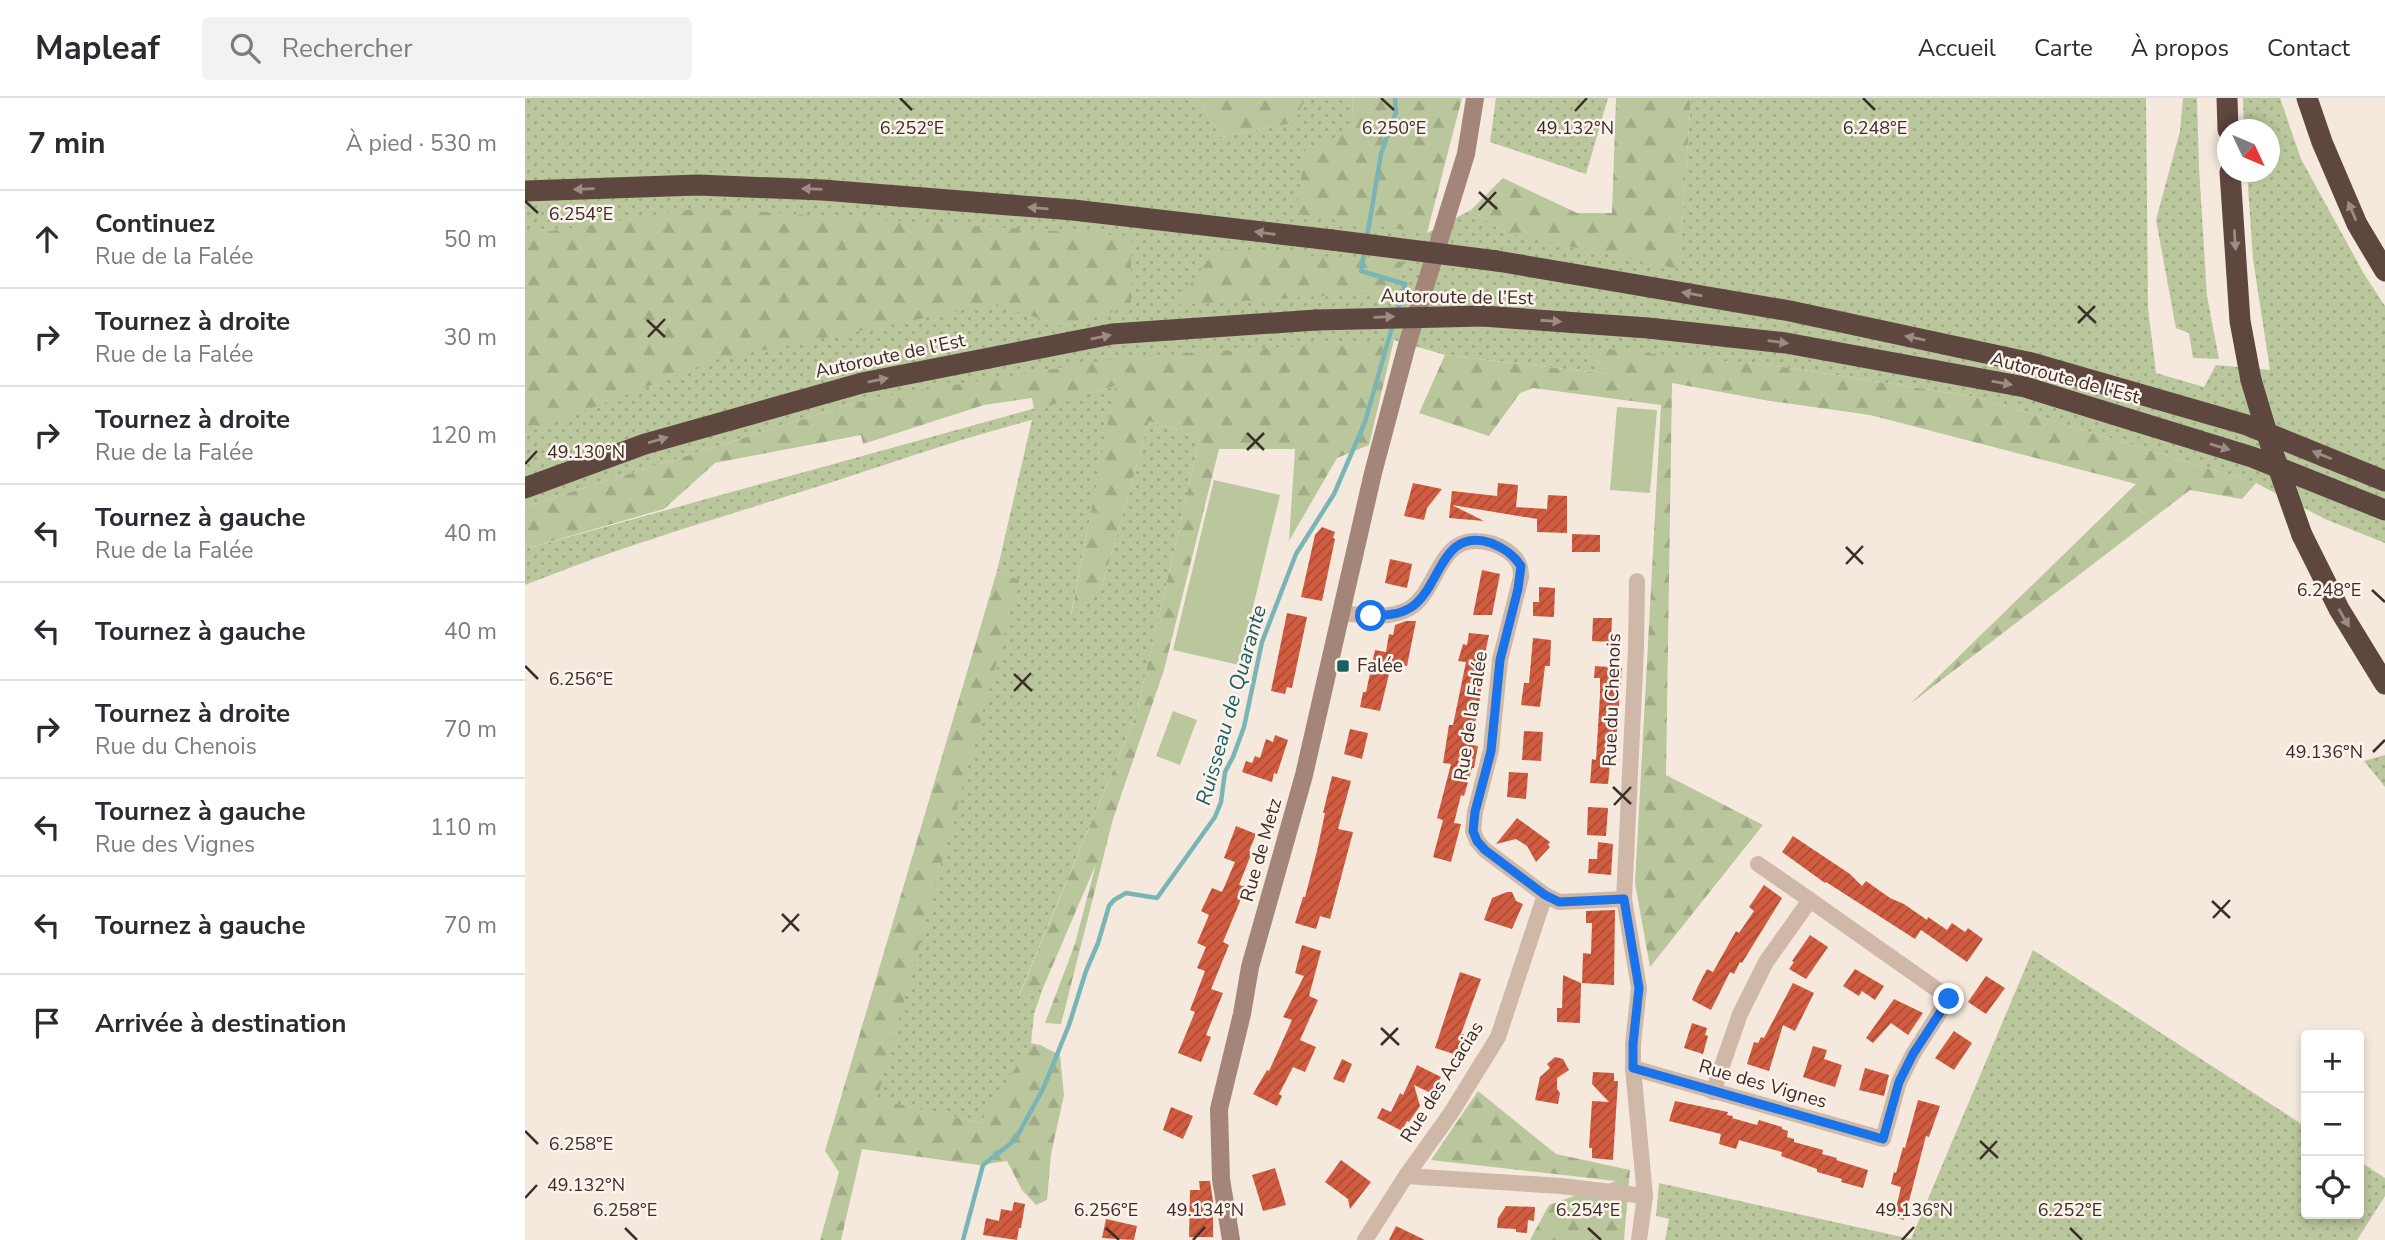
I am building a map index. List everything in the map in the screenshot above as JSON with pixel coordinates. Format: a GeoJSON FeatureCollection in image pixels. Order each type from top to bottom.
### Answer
{"type":"FeatureCollection","features":[{"type":"Feature","properties":{"kind":"highway"},"geometry":{"type":"LineString","coordinates":[[2227,98],[2228,119]]}},
{"type":"Feature","properties":{"kind":"highway"},"geometry":{"type":"LineString","coordinates":[[2307,98],[2322,142],[2357,224],[2385,271]]}},
{"type":"Feature","properties":{"kind":"highway"},"geometry":{"type":"LineString","coordinates":[[2232,182],[2241,321],[2251,380],[2272,450],[2302,535],[2339,609],[2385,684]]}},
{"type":"Feature","properties":{"kind":"highway","name":"Autoroute de l’Est"},"geometry":{"type":"LineString","coordinates":[[525,191],[698,185],[823,190],[1073,210],[1497,261],[1790,311],[2032,363],[2247,425],[2385,481]]}},
{"type":"Feature","properties":{"kind":"highway","name":"Autoroute de l’Est"},"geometry":{"type":"LineString","coordinates":[[525,488],[645,444],[862,383],[1112,334],[1316,320],[1483,316],[1647,328],[1786,343],[2025,387],[2252,457],[2385,510]]}},
{"type":"Feature","properties":{"kind":"main road","name":"Rue de Metz"},"geometry":{"type":"LineString","coordinates":[[1231,1240],[1221,1179],[1219,1109],[1242,1014],[1250,967],[1304,775],[1373,473],[1407,345],[1466,154],[1475,98]]}},
{"type":"Feature","properties":{"kind":"street","name":"Rue de la Falée"},"geometry":{"type":"LineString","coordinates":[[1341,613],[1391,615],[1413,606],[1423,596],[1452,550],[1461,544],[1485,541],[1501,547],[1515,557],[1521,566],[1521,577],[1500,660],[1491,751],[1475,812],[1473,831],[1485,850],[1545,895]]}},
{"type":"Feature","properties":{"kind":"street","name":"Rue du Chenois"},"geometry":{"type":"LineString","coordinates":[[1637,581],[1624,899],[1639,988],[1633,1044],[1645,1196],[1639,1240]]}},
{"type":"Feature","properties":{"kind":"street"},"geometry":{"type":"LineString","coordinates":[[1713,1092],[1740,1014],[1766,962],[1810,900],[1758,864]]}},
{"type":"Feature","properties":{"kind":"street"},"geometry":{"type":"LineString","coordinates":[[1545,895],[1559,902],[1624,899]]}},
{"type":"Feature","properties":{"kind":"street","name":"Rue des Acacias"},"geometry":{"type":"LineString","coordinates":[[1365,1240],[1451,1113],[1498,1037],[1545,895]]}},
{"type":"Feature","properties":{"kind":"street","name":"Rue des Vignes"},"geometry":{"type":"LineString","coordinates":[[1633,1068],[1883,1139],[1899,1082],[1913,1054],[1949,999],[1810,900]]}},
{"type":"Feature","properties":{"kind":"street"},"geometry":{"type":"LineString","coordinates":[[1406,1176],[1561,1186],[1645,1196]]}},
{"type":"Feature","properties":{"kind":"green space"},"geometry":{"type":"Polygon","coordinates":[[[525,98],[1197,98],[1221,137],[1292,123],[1306,98],[1352,98],[1354,129],[1427,233],[1471,210],[1505,233],[1681,241],[1691,98],[2146,98],[2148,308],[2156,373],[2204,387],[2216,365],[2270,370],[2253,259],[2248,182],[2280,182],[2280,119],[2244,119],[2243,98],[2280,98],[2301,159],[2364,274],[2385,306],[2385,543],[2325,519],[2256,483],[1976,397],[1784,367],[1588,348],[1608,374],[1445,355],[1394,340],[868,399],[525,508],[525,98]]]}},
{"type":"Feature","properties":{"kind":"green space"},"geometry":{"type":"Polygon","coordinates":[[[1197,98],[1306,98],[1293,123],[1221,137],[1197,98]]]}},
{"type":"Feature","properties":{"kind":"green space"},"geometry":{"type":"Polygon","coordinates":[[[1352,98],[1462,98],[1427,233],[1296,214],[1305,150],[1354,129],[1352,98]]]}},
{"type":"Feature","properties":{"kind":"green space"},"geometry":{"type":"Polygon","coordinates":[[[1496,98],[1608,98],[1586,174],[1490,142],[1496,98]]]}},
{"type":"Feature","properties":{"kind":"green space"},"geometry":{"type":"Polygon","coordinates":[[[1616,98],[1691,98],[1679,269],[1505,233],[1471,210],[1503,178],[1577,213],[1612,213],[1616,98]]]}},
{"type":"Feature","properties":{"kind":"green space"},"geometry":{"type":"Polygon","coordinates":[[[2183,98],[2197,98],[2207,296],[2219,359],[2193,358],[2189,333],[2176,328],[2156,220],[2180,131],[2183,98]]]}},
{"type":"Feature","properties":{"kind":"green space"},"geometry":{"type":"Polygon","coordinates":[[[701,208],[1131,236],[1131,306],[1065,327],[995,304],[718,359],[525,434],[525,235],[701,208]]]}},
{"type":"Feature","properties":{"kind":"green space"},"geometry":{"type":"Polygon","coordinates":[[[1216,249],[1404,262],[1390,292],[1175,305],[1216,249]]]}},
{"type":"Feature","properties":{"kind":"green space"},"geometry":{"type":"Polygon","coordinates":[[[1394,340],[1369,445],[1337,458],[1289,541],[1295,449],[1219,449],[1164,670],[1113,819],[1061,1024],[1045,1023],[1075,944],[1096,864],[1043,988],[1019,996],[1136,715],[1200,438],[1149,421],[1102,587],[1071,616],[1115,386],[1034,410],[1032,398],[984,405],[863,444],[861,435],[715,463],[664,509],[525,549],[525,508],[868,399],[1128,357],[1394,340]]]}},
{"type":"Feature","properties":{"kind":"green space"},"geometry":{"type":"Polygon","coordinates":[[[1587,347],[1784,367],[1976,397],[2256,483],[2242,499],[2190,490],[1910,704],[2136,484],[1870,415],[1770,401],[1672,383],[1666,775],[1763,825],[1650,967],[1635,883],[1661,405],[1533,388],[1520,393],[1489,436],[1419,413],[1445,355],[1608,374],[1587,347]]]}},
{"type":"Feature","properties":{"kind":"green space"},"geometry":{"type":"Polygon","coordinates":[[[1116,386],[1071,614],[1102,587],[1149,421],[1200,438],[1136,715],[1019,995],[1043,988],[1034,1014],[1031,1043],[981,1123],[876,1100],[1018,581],[997,571],[1032,420],[668,534],[525,585],[525,549],[1116,386]]]}},
{"type":"Feature","properties":{"kind":"green space"},"geometry":{"type":"Polygon","coordinates":[[[1617,407],[1657,410],[1650,493],[1610,490],[1617,407]]]}},
{"type":"Feature","properties":{"kind":"green space"},"geometry":{"type":"Polygon","coordinates":[[[1214,480],[1280,495],[1239,665],[1173,650],[1214,480]]]}},
{"type":"Feature","properties":{"kind":"green space"},"geometry":{"type":"Polygon","coordinates":[[[997,571],[1019,580],[877,1099],[980,1123],[1031,1043],[1060,1055],[1064,1095],[1051,1154],[1047,1200],[1036,1205],[1022,1190],[1007,1161],[979,1165],[862,1149],[841,1240],[820,1240],[839,1172],[825,1151],[997,571]]]}},
{"type":"Feature","properties":{"kind":"green space"},"geometry":{"type":"Polygon","coordinates":[[[1173,711],[1197,720],[1180,765],[1156,756],[1173,711]]]}},
{"type":"Feature","properties":{"kind":"green space"},"geometry":{"type":"Polygon","coordinates":[[[2385,755],[2385,787],[2364,761],[2385,755]]]}},
{"type":"Feature","properties":{"kind":"green space"},"geometry":{"type":"Polygon","coordinates":[[[2033,950],[2301,1124],[2301,1219],[2364,1219],[2364,1164],[2385,1178],[2385,1196],[2357,1240],[1665,1240],[1669,1219],[1656,1216],[1659,1183],[1911,1239],[2033,950]]]}},
{"type":"Feature","properties":{"kind":"green space"},"geometry":{"type":"Polygon","coordinates":[[[1478,1091],[1556,1154],[1630,1170],[1624,1240],[1530,1240],[1549,1205],[1616,1181],[1431,1160],[1478,1091]]]}},
{"type":"Feature","properties":{"kind":"building"},"geometry":{"type":"Polygon","coordinates":[[[1413,483],[1442,489],[1427,508],[1424,520],[1404,516],[1413,483]]]}},
{"type":"Feature","properties":{"kind":"building"},"geometry":{"type":"Polygon","coordinates":[[[1498,483],[1518,485],[1516,507],[1547,509],[1548,495],[1567,496],[1567,533],[1537,532],[1537,519],[1452,505],[1484,521],[1449,518],[1452,491],[1497,496],[1498,483]]]}},
{"type":"Feature","properties":{"kind":"building"},"geometry":{"type":"Polygon","coordinates":[[[1322,527],[1335,532],[1335,539],[1322,601],[1301,597],[1315,535],[1322,527]]]}},
{"type":"Feature","properties":{"kind":"building"},"geometry":{"type":"Polygon","coordinates":[[[1572,534],[1600,535],[1600,552],[1572,552],[1572,534]]]}},
{"type":"Feature","properties":{"kind":"building"},"geometry":{"type":"Polygon","coordinates":[[[1390,559],[1412,564],[1407,588],[1385,583],[1390,559]]]}},
{"type":"Feature","properties":{"kind":"building"},"geometry":{"type":"Polygon","coordinates":[[[1482,570],[1500,574],[1492,615],[1473,615],[1482,570]]]}},
{"type":"Feature","properties":{"kind":"building"},"geometry":{"type":"Polygon","coordinates":[[[1539,587],[1555,588],[1554,617],[1533,616],[1533,602],[1539,602],[1539,587]]]}},
{"type":"Feature","properties":{"kind":"building"},"geometry":{"type":"Polygon","coordinates":[[[1287,613],[1307,617],[1292,688],[1287,687],[1285,694],[1271,691],[1287,613]]]}},
{"type":"Feature","properties":{"kind":"building"},"geometry":{"type":"Polygon","coordinates":[[[1593,618],[1612,618],[1611,642],[1592,641],[1593,618]]]}},
{"type":"Feature","properties":{"kind":"building"},"geometry":{"type":"Polygon","coordinates":[[[1416,621],[1407,666],[1392,662],[1380,711],[1360,707],[1375,650],[1386,652],[1389,634],[1393,635],[1395,625],[1416,621]]]}},
{"type":"Feature","properties":{"kind":"building"},"geometry":{"type":"Polygon","coordinates":[[[1469,633],[1489,635],[1478,686],[1481,686],[1481,693],[1471,745],[1478,746],[1474,768],[1464,796],[1461,795],[1454,823],[1461,824],[1451,862],[1433,857],[1443,820],[1437,818],[1451,764],[1443,763],[1449,725],[1453,725],[1466,662],[1458,661],[1463,644],[1467,645],[1469,633]]]}},
{"type":"Feature","properties":{"kind":"building"},"geometry":{"type":"Polygon","coordinates":[[[1533,638],[1551,640],[1550,666],[1545,666],[1540,707],[1521,705],[1524,683],[1529,683],[1533,638]]]}},
{"type":"Feature","properties":{"kind":"building"},"geometry":{"type":"Polygon","coordinates":[[[1595,666],[1622,668],[1616,743],[1612,743],[1608,784],[1590,783],[1592,759],[1596,760],[1600,695],[1600,678],[1594,678],[1595,666]]]}},
{"type":"Feature","properties":{"kind":"building"},"geometry":{"type":"Polygon","coordinates":[[[1350,729],[1368,733],[1362,759],[1344,754],[1350,729]]]}},
{"type":"Feature","properties":{"kind":"building"},"geometry":{"type":"Polygon","coordinates":[[[1524,731],[1543,732],[1541,761],[1522,760],[1524,731]]]}},
{"type":"Feature","properties":{"kind":"building"},"geometry":{"type":"Polygon","coordinates":[[[1275,735],[1288,740],[1272,782],[1242,772],[1246,761],[1252,763],[1255,756],[1260,758],[1266,739],[1273,742],[1275,735]]]}},
{"type":"Feature","properties":{"kind":"building"},"geometry":{"type":"Polygon","coordinates":[[[1509,772],[1528,773],[1526,799],[1507,797],[1509,772]]]}},
{"type":"Feature","properties":{"kind":"building"},"geometry":{"type":"Polygon","coordinates":[[[1332,776],[1351,781],[1338,829],[1353,832],[1330,919],[1320,916],[1316,929],[1295,923],[1317,851],[1332,776]]]}},
{"type":"Feature","properties":{"kind":"building"},"geometry":{"type":"Polygon","coordinates":[[[1588,807],[1608,808],[1606,836],[1587,835],[1588,807]]]}},
{"type":"Feature","properties":{"kind":"building"},"geometry":{"type":"Polygon","coordinates":[[[1517,818],[1550,842],[1550,847],[1536,862],[1527,846],[1516,839],[1496,844],[1517,818]]]}},
{"type":"Feature","properties":{"kind":"building"},"geometry":{"type":"Polygon","coordinates":[[[1236,826],[1256,834],[1239,885],[1246,887],[1223,942],[1229,945],[1211,989],[1223,993],[1206,1035],[1211,1037],[1201,1062],[1178,1053],[1195,1012],[1190,1010],[1205,971],[1197,968],[1206,947],[1197,943],[1209,915],[1201,911],[1212,888],[1222,892],[1235,862],[1224,858],[1236,826]]]}},
{"type":"Feature","properties":{"kind":"building"},"geometry":{"type":"Polygon","coordinates":[[[1793,836],[1850,874],[1862,886],[1866,881],[1890,898],[1947,930],[1952,923],[1965,932],[1968,928],[1983,939],[1967,962],[1921,930],[1915,939],[1825,883],[1782,852],[1793,836]]]}},
{"type":"Feature","properties":{"kind":"building"},"geometry":{"type":"Polygon","coordinates":[[[1598,842],[1613,844],[1611,875],[1588,873],[1589,859],[1597,859],[1598,842]]]}},
{"type":"Feature","properties":{"kind":"building"},"geometry":{"type":"Polygon","coordinates":[[[1764,885],[1782,898],[1742,963],[1740,962],[1734,974],[1730,972],[1711,1010],[1692,1000],[1707,969],[1713,972],[1736,931],[1739,933],[1754,911],[1749,907],[1764,885]]]}},
{"type":"Feature","properties":{"kind":"building"},"geometry":{"type":"Polygon","coordinates":[[[1512,892],[1516,901],[1523,904],[1512,929],[1484,920],[1492,898],[1512,892]]]}},
{"type":"Feature","properties":{"kind":"building"},"geometry":{"type":"Polygon","coordinates":[[[1615,910],[1614,985],[1582,983],[1583,953],[1591,954],[1592,923],[1586,923],[1586,911],[1615,910]]]}},
{"type":"Feature","properties":{"kind":"building"},"geometry":{"type":"Polygon","coordinates":[[[1810,935],[1828,947],[1806,979],[1789,969],[1810,935]]]}},
{"type":"Feature","properties":{"kind":"building"},"geometry":{"type":"Polygon","coordinates":[[[1302,945],[1321,951],[1309,996],[1318,1000],[1300,1040],[1316,1047],[1305,1072],[1293,1067],[1279,1094],[1282,1096],[1277,1106],[1253,1094],[1267,1070],[1269,1071],[1292,1020],[1283,1017],[1304,976],[1295,973],[1302,945]]]}},
{"type":"Feature","properties":{"kind":"building"},"geometry":{"type":"Polygon","coordinates":[[[1855,969],[1884,986],[1875,1000],[1862,991],[1859,996],[1843,986],[1855,969]]]}},
{"type":"Feature","properties":{"kind":"building"},"geometry":{"type":"Polygon","coordinates":[[[1460,972],[1481,979],[1461,1034],[1464,1034],[1457,1055],[1435,1048],[1460,972]]]}},
{"type":"Feature","properties":{"kind":"building"},"geometry":{"type":"Polygon","coordinates":[[[1563,975],[1581,983],[1580,1023],[1557,1022],[1557,1008],[1562,1008],[1563,975]]]}},
{"type":"Feature","properties":{"kind":"building"},"geometry":{"type":"Polygon","coordinates":[[[1986,976],[2005,988],[1986,1014],[1968,1002],[1986,976]]]}},
{"type":"Feature","properties":{"kind":"building"},"geometry":{"type":"Polygon","coordinates":[[[1793,983],[1814,993],[1795,1031],[1783,1025],[1769,1071],[1747,1064],[1754,1042],[1758,1043],[1761,1037],[1764,1038],[1793,983]]]}},
{"type":"Feature","properties":{"kind":"building"},"geometry":{"type":"Polygon","coordinates":[[[1894,999],[1923,1013],[1908,1035],[1891,1023],[1873,1043],[1866,1038],[1894,999]]]}},
{"type":"Feature","properties":{"kind":"building"},"geometry":{"type":"Polygon","coordinates":[[[1692,1023],[1707,1028],[1705,1035],[1708,1036],[1703,1054],[1684,1048],[1692,1023]]]}},
{"type":"Feature","properties":{"kind":"building"},"geometry":{"type":"Polygon","coordinates":[[[1954,1031],[1972,1043],[1954,1070],[1935,1058],[1954,1031]]]}},
{"type":"Feature","properties":{"kind":"building"},"geometry":{"type":"Polygon","coordinates":[[[1813,1046],[1827,1050],[1824,1059],[1842,1065],[1835,1087],[1803,1077],[1813,1046]]]}},
{"type":"Feature","properties":{"kind":"building"},"geometry":{"type":"Polygon","coordinates":[[[1555,1057],[1563,1059],[1569,1070],[1557,1078],[1557,1089],[1560,1093],[1558,1104],[1535,1100],[1540,1077],[1550,1068],[1547,1064],[1555,1057]]]}},
{"type":"Feature","properties":{"kind":"building"},"geometry":{"type":"Polygon","coordinates":[[[1342,1059],[1352,1064],[1344,1083],[1333,1079],[1342,1059]]]}},
{"type":"Feature","properties":{"kind":"building"},"geometry":{"type":"Polygon","coordinates":[[[1417,1065],[1441,1077],[1433,1094],[1414,1085],[1420,1106],[1402,1131],[1377,1118],[1382,1108],[1391,1112],[1400,1093],[1403,1095],[1417,1065]]]}},
{"type":"Feature","properties":{"kind":"building"},"geometry":{"type":"Polygon","coordinates":[[[1865,1068],[1889,1075],[1884,1096],[1859,1090],[1865,1068]]]}},
{"type":"Feature","properties":{"kind":"building"},"geometry":{"type":"Polygon","coordinates":[[[1593,1072],[1614,1073],[1614,1081],[1618,1081],[1613,1160],[1592,1158],[1592,1148],[1589,1148],[1592,1101],[1609,1102],[1592,1084],[1593,1072]]]}},
{"type":"Feature","properties":{"kind":"building"},"geometry":{"type":"Polygon","coordinates":[[[1918,1100],[1940,1106],[1929,1137],[1926,1136],[1904,1220],[1894,1217],[1901,1187],[1891,1184],[1903,1147],[1905,1148],[1918,1100]]]}},
{"type":"Feature","properties":{"kind":"building"},"geometry":{"type":"Polygon","coordinates":[[[1675,1101],[1728,1112],[1727,1115],[1733,1116],[1732,1118],[1757,1125],[1759,1120],[1782,1127],[1788,1131],[1787,1137],[1794,1139],[1794,1142],[1823,1150],[1822,1154],[1868,1170],[1863,1188],[1841,1182],[1842,1179],[1817,1172],[1817,1169],[1781,1156],[1782,1152],[1739,1140],[1736,1149],[1719,1144],[1721,1134],[1669,1121],[1675,1101]]]}},
{"type":"Feature","properties":{"kind":"building"},"geometry":{"type":"Polygon","coordinates":[[[1171,1107],[1193,1116],[1183,1139],[1163,1130],[1171,1107]]]}},
{"type":"Feature","properties":{"kind":"building"},"geometry":{"type":"Polygon","coordinates":[[[1341,1160],[1371,1182],[1350,1209],[1348,1199],[1325,1182],[1341,1160]]]}},
{"type":"Feature","properties":{"kind":"building"},"geometry":{"type":"Polygon","coordinates":[[[1275,1168],[1286,1205],[1263,1211],[1252,1175],[1275,1168]]]}},
{"type":"Feature","properties":{"kind":"building"},"geometry":{"type":"Polygon","coordinates":[[[1199,1181],[1210,1181],[1213,1237],[1189,1237],[1190,1190],[1200,1190],[1199,1181]]]}},
{"type":"Feature","properties":{"kind":"building"},"geometry":{"type":"Polygon","coordinates":[[[1014,1202],[1025,1204],[1017,1240],[983,1235],[986,1218],[999,1221],[1001,1209],[1012,1211],[1014,1202]]]}},
{"type":"Feature","properties":{"kind":"building"},"geometry":{"type":"Polygon","coordinates":[[[1506,1206],[1535,1207],[1534,1221],[1528,1220],[1527,1233],[1516,1232],[1516,1229],[1497,1228],[1498,1218],[1506,1206]]]}},
{"type":"Feature","properties":{"kind":"building"},"geometry":{"type":"Polygon","coordinates":[[[1106,1219],[1137,1226],[1134,1240],[1102,1238],[1106,1219]]]}},
{"type":"Feature","properties":{"kind":"building"},"geometry":{"type":"Polygon","coordinates":[[[1396,1226],[1425,1240],[1389,1240],[1396,1226]]]}},
{"type":"Feature","properties":{"kind":"waterway","name":"Ruisseau de Quarante"},"geometry":{"type":"LineString","coordinates":[[1367,237],[1381,154],[1396,112],[1395,98]]}},
{"type":"Feature","properties":{"kind":"waterway","name":"Ruisseau de Quarante"},"geometry":{"type":"LineString","coordinates":[[1365,249],[1361,271],[1405,284],[1397,312]]}},
{"type":"Feature","properties":{"kind":"waterway","name":"Ruisseau de Quarante"},"geometry":{"type":"LineString","coordinates":[[963,1240],[983,1165],[1015,1140],[1043,1089],[1069,1025],[1109,906],[1126,893],[1157,898],[1215,817],[1221,802],[1225,772],[1244,727],[1262,642],[1296,554],[1334,494],[1365,422],[1393,324]]}},
{"type":"Feature","properties":{"kind":"place","name":"Falée"},"geometry":{"type":"Point","coordinates":[1343,666]}},
{"type":"Feature","properties":{"kind":"route"},"geometry":{"type":"LineString","coordinates":[[1371,616],[1391,615],[1413,606],[1423,596],[1452,550],[1461,544],[1485,541],[1501,547],[1515,557],[1521,566],[1521,577],[1500,660],[1491,751],[1475,812],[1473,831],[1485,850],[1545,895],[1559,902],[1624,899],[1639,988],[1633,1068],[1883,1139],[1899,1082],[1913,1054],[1949,999]]}}]}
